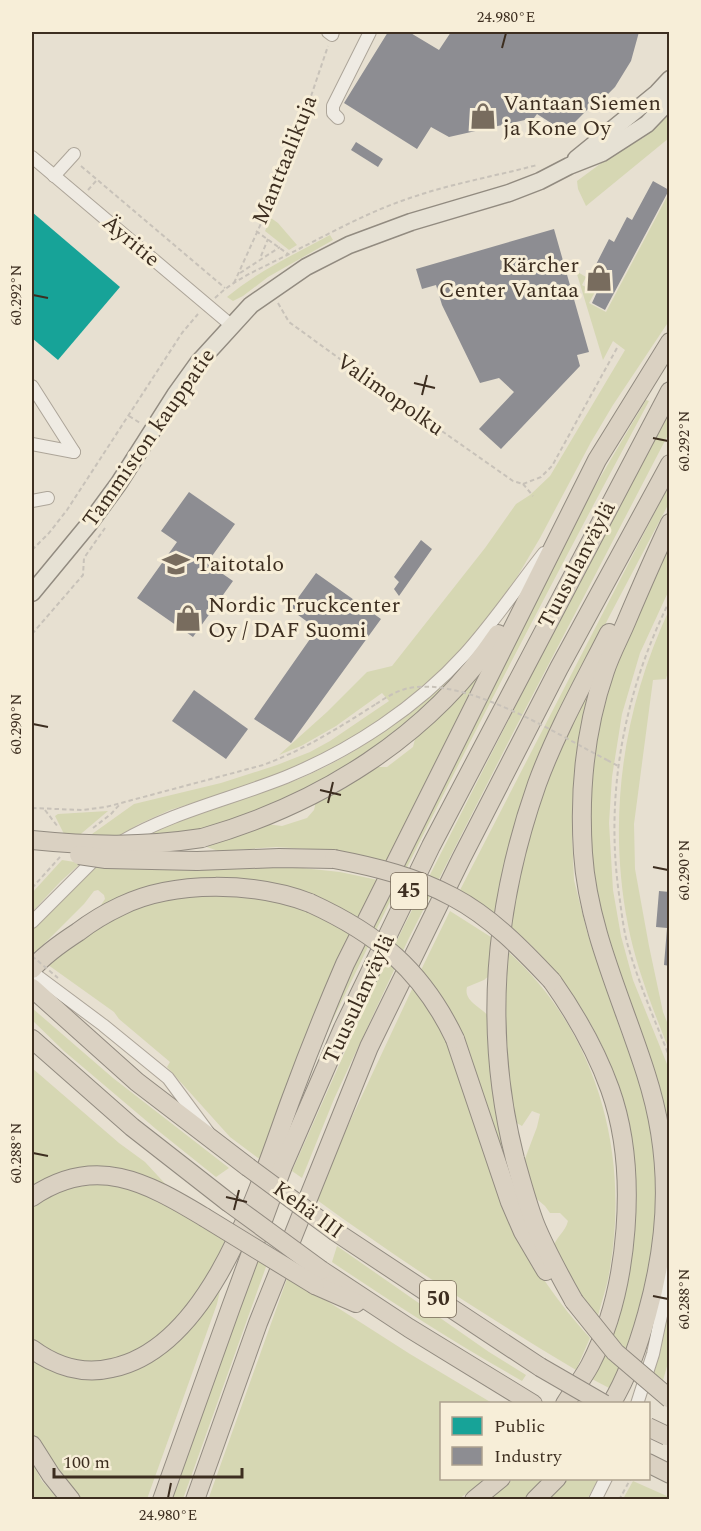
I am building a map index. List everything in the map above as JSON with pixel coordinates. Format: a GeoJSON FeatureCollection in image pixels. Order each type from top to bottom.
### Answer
{"type":"FeatureCollection","features":[{"type":"Feature","properties":{"kind":"highway"},"geometry":{"type":"LineString","coordinates":[[32,1348],[43,1357],[78,1370],[98,1371],[121,1367],[142,1359],[161,1346],[177,1330],[215,1281],[230,1255],[253,1201],[312,1043],[345,964],[597,460],[669,342]]}},
{"type":"Feature","properties":{"kind":"highway","name":"Tuusulanväylä"},"geometry":{"type":"LineString","coordinates":[[162,1500],[283,1166],[343,1028],[431,846],[669,391]]}},
{"type":"Feature","properties":{"kind":"highway","name":"Tuusulanväylä"},"geometry":{"type":"LineString","coordinates":[[195,1500],[258,1323],[369,1047],[461,859],[669,464]]}},
{"type":"Feature","properties":{"kind":"highway"},"geometry":{"type":"LineString","coordinates":[[574,1301],[548,1255],[534,1222],[505,1119],[497,1050],[495,1003],[502,925],[518,847],[542,773],[582,686],[669,518]]}},
{"type":"Feature","properties":{"kind":"highway"},"geometry":{"type":"LineString","coordinates":[[612,1402],[637,1350],[656,1282],[664,1239],[666,1204],[664,1159],[657,1113],[646,1074],[599,935],[589,895],[583,854],[582,796],[585,760],[593,715],[605,670],[669,523]]}},
{"type":"Feature","properties":{"kind":"highway"},"geometry":{"type":"LineString","coordinates":[[32,841],[117,846],[162,844],[202,838],[254,822],[309,798],[351,774],[426,718],[482,658],[538,576]]}},
{"type":"Feature","properties":{"kind":"highway"},"geometry":{"type":"LineString","coordinates":[[32,841],[66,854],[106,859],[197,861],[334,859],[376,867],[407,877],[455,898],[519,946],[552,981],[589,1039],[611,1091],[623,1144],[627,1200],[623,1257],[610,1316],[590,1365],[566,1402]]}},
{"type":"Feature","properties":{"kind":"highway"},"geometry":{"type":"LineString","coordinates":[[32,971],[57,945],[122,905],[152,895],[192,888],[248,887],[295,897],[346,919],[372,936],[416,977],[433,999],[456,1039],[510,1202],[523,1233],[542,1266],[615,1352],[669,1399]]}},
{"type":"Feature","properties":{"kind":"highway","name":"Kehä III"},"geometry":{"type":"LineString","coordinates":[[32,988],[53,990],[137,1082],[336,1232],[540,1367],[601,1402]]}},
{"type":"Feature","properties":{"kind":"highway","name":"Kehä III"},"geometry":{"type":"LineString","coordinates":[[32,1039],[132,1127],[228,1202],[318,1277],[409,1328],[528,1401]]}},
{"type":"Feature","properties":{"kind":"highway"},"geometry":{"type":"LineString","coordinates":[[32,1197],[51,1185],[69,1178],[88,1175],[111,1176],[135,1182],[163,1192],[204,1217],[318,1277]]}},
{"type":"Feature","properties":{"kind":"highway"},"geometry":{"type":"LineString","coordinates":[[650,1428],[668,1437]]}},
{"type":"Feature","properties":{"kind":"highway"},"geometry":{"type":"LineString","coordinates":[[32,1445],[51,1475],[71,1500]]}},
{"type":"Feature","properties":{"kind":"highway"},"geometry":{"type":"LineString","coordinates":[[651,1465],[669,1474]]}},
{"type":"Feature","properties":{"kind":"highway"},"geometry":{"type":"LineString","coordinates":[[474,1500],[500,1480]]}},
{"type":"Feature","properties":{"kind":"highway"},"geometry":{"type":"LineString","coordinates":[[535,1500],[556,1480]]}},
{"type":"Feature","properties":{"kind":"main road","name":"Tammiston kauppatie"},"geometry":{"type":"LineString","coordinates":[[569,166],[595,142],[657,93],[669,79]]}},
{"type":"Feature","properties":{"kind":"main road","name":"Tammiston kauppatie"},"geometry":{"type":"LineString","coordinates":[[32,592],[89,524],[119,483],[198,363],[251,305],[306,267],[349,245],[411,222],[509,193],[603,153],[647,124],[669,100]]}},
{"type":"Feature","properties":{"kind":"street"},"geometry":{"type":"LineString","coordinates":[[338,118],[333,113],[333,106],[370,32]]}},
{"type":"Feature","properties":{"kind":"street"},"geometry":{"type":"LineString","coordinates":[[54,176],[73,156]]}},
{"type":"Feature","properties":{"kind":"street","name":"Äyritie"},"geometry":{"type":"LineString","coordinates":[[32,157],[231,326]]}},
{"type":"Feature","properties":{"kind":"street"},"geometry":{"type":"LineString","coordinates":[[32,386],[74,452],[32,444]]}},
{"type":"Feature","properties":{"kind":"street"},"geometry":{"type":"LineString","coordinates":[[32,501],[48,498]]}},
{"type":"Feature","properties":{"kind":"street"},"geometry":{"type":"LineString","coordinates":[[32,922],[94,858],[136,833],[175,815],[286,777],[346,749],[385,723],[427,690],[465,654],[559,533]]}},
{"type":"Feature","properties":{"kind":"street"},"geometry":{"type":"LineString","coordinates":[[32,971],[53,990]]}},
{"type":"Feature","properties":{"kind":"street"},"geometry":{"type":"LineString","coordinates":[[32,1049],[51,1057]]}},
{"type":"Feature","properties":{"kind":"street"},"geometry":{"type":"LineString","coordinates":[[638,1402],[653,1354],[663,1306],[669,1262],[664,1239]]}},
{"type":"Feature","properties":{"kind":"street"},"geometry":{"type":"LineString","coordinates":[[595,1500],[605,1480]]}},
{"type":"Feature","properties":{"kind":"path","name":"Manttaalikuja"},"geometry":{"type":"LineString","coordinates":[[234,284],[288,164],[331,33]]}},
{"type":"Feature","properties":{"kind":"path"},"geometry":{"type":"LineString","coordinates":[[73,156],[225,288]]}},
{"type":"Feature","properties":{"kind":"path"},"geometry":{"type":"LineString","coordinates":[[32,550],[67,510],[182,333],[225,288],[340,228],[407,199],[546,162]]}},
{"type":"Feature","properties":{"kind":"path"},"geometry":{"type":"LineString","coordinates":[[256,231],[288,255]]}},
{"type":"Feature","properties":{"kind":"path"},"geometry":{"type":"LineString","coordinates":[[261,258],[268,239]]}},
{"type":"Feature","properties":{"kind":"path"},"geometry":{"type":"LineString","coordinates":[[238,274],[280,247]]}},
{"type":"Feature","properties":{"kind":"path","name":"Valimopolku"},"geometry":{"type":"LineString","coordinates":[[272,290],[289,322],[513,481],[523,484],[534,496]]}},
{"type":"Feature","properties":{"kind":"path"},"geometry":{"type":"LineString","coordinates":[[523,484],[541,477],[552,466],[617,348]]}},
{"type":"Feature","properties":{"kind":"path"},"geometry":{"type":"LineString","coordinates":[[129,416],[140,423]]}},
{"type":"Feature","properties":{"kind":"path"},"geometry":{"type":"LineString","coordinates":[[32,634],[83,575],[84,558]]}},
{"type":"Feature","properties":{"kind":"path"},"geometry":{"type":"LineString","coordinates":[[669,600],[651,640],[632,693],[618,766],[613,824],[617,884],[628,945],[669,1058]]}},
{"type":"Feature","properties":{"kind":"path"},"geometry":{"type":"LineString","coordinates":[[32,808],[82,810],[106,807],[263,765],[311,744],[398,692],[419,687],[469,695],[512,711],[618,766]]}},
{"type":"Feature","properties":{"kind":"path"},"geometry":{"type":"LineString","coordinates":[[32,956],[53,990]]}},
{"type":"Feature","properties":{"kind":"path"},"geometry":{"type":"LineString","coordinates":[[619,1500],[630,1480]]}},
{"type":"Feature","properties":{"kind":"green space"},"geometry":{"type":"Polygon","coordinates":[[[669,114],[669,138],[586,206],[577,181],[615,153],[643,138],[669,114]]]}},
{"type":"Feature","properties":{"kind":"green space"},"geometry":{"type":"Polygon","coordinates":[[[669,193],[669,321],[591,442],[540,538],[504,599],[477,634],[409,699],[380,721],[341,745],[261,782],[170,810],[139,824],[112,840],[85,839],[134,804],[221,783],[310,752],[389,701],[382,693],[336,726],[301,746],[279,755],[367,672],[392,666],[485,548],[516,504],[530,495],[550,476],[625,350],[613,341],[603,360],[576,271],[586,277],[582,285],[595,292],[589,303],[606,312],[669,193]]]}},
{"type":"Feature","properties":{"kind":"green space"},"geometry":{"type":"Polygon","coordinates":[[[271,218],[297,245],[289,250],[265,231],[271,218]]]}},
{"type":"Feature","properties":{"kind":"green space"},"geometry":{"type":"Polygon","coordinates":[[[330,235],[333,240],[268,277],[243,296],[233,301],[227,297],[264,271],[330,235]]]}},
{"type":"Feature","properties":{"kind":"green space"},"geometry":{"type":"Polygon","coordinates":[[[646,400],[649,401],[438,805],[318,1051],[354,957],[588,498],[646,400]]]}},
{"type":"Feature","properties":{"kind":"green space"},"geometry":{"type":"Polygon","coordinates":[[[669,413],[669,433],[409,938],[334,1099],[302,1178],[292,1171],[372,991],[573,593],[669,413]]]}},
{"type":"Feature","properties":{"kind":"green space"},"geometry":{"type":"Polygon","coordinates":[[[669,485],[669,503],[562,710],[497,916],[459,892],[669,485]]]}},
{"type":"Feature","properties":{"kind":"green space"},"geometry":{"type":"Polygon","coordinates":[[[669,546],[669,590],[640,653],[622,714],[612,777],[609,823],[613,890],[621,936],[633,980],[669,1069],[669,1130],[660,1094],[595,899],[588,797],[594,742],[612,674],[642,600],[669,546]]]}},
{"type":"Feature","properties":{"kind":"green space"},"geometry":{"type":"Polygon","coordinates":[[[669,610],[669,667],[666,679],[653,680],[634,824],[635,869],[663,1012],[669,1027],[669,1050],[631,941],[622,885],[619,844],[623,764],[630,725],[640,686],[669,610]]]}},
{"type":"Feature","properties":{"kind":"green space"},"geometry":{"type":"Polygon","coordinates":[[[494,651],[387,862],[327,850],[276,847],[218,851],[207,847],[266,824],[282,826],[307,818],[314,810],[316,801],[345,788],[376,767],[387,767],[413,747],[416,735],[494,651]]]}},
{"type":"Feature","properties":{"kind":"green space"},"geometry":{"type":"Polygon","coordinates":[[[476,652],[455,679],[385,742],[290,801],[192,833],[136,839],[173,820],[286,784],[339,760],[411,711],[476,652]]]}},
{"type":"Feature","properties":{"kind":"green space"},"geometry":{"type":"Polygon","coordinates":[[[600,663],[580,739],[573,789],[574,880],[587,932],[639,1078],[648,1112],[657,1166],[658,1210],[648,1281],[628,1352],[612,1333],[629,1266],[635,1226],[636,1183],[632,1141],[622,1099],[608,1060],[590,1022],[567,987],[540,954],[509,925],[522,863],[539,802],[559,750],[600,663]]]}},
{"type":"Feature","properties":{"kind":"green space"},"geometry":{"type":"Polygon","coordinates":[[[108,811],[76,838],[65,836],[55,816],[58,814],[108,811]]]}},
{"type":"Feature","properties":{"kind":"green space"},"geometry":{"type":"Polygon","coordinates":[[[62,860],[81,863],[32,912],[32,893],[62,860]]]}},
{"type":"Feature","properties":{"kind":"green space"},"geometry":{"type":"Polygon","coordinates":[[[96,866],[293,867],[340,872],[378,880],[359,918],[323,899],[272,885],[99,908],[105,899],[98,890],[94,891],[35,953],[32,950],[32,930],[42,917],[96,866]]]}},
{"type":"Feature","properties":{"kind":"green space"},"geometry":{"type":"Polygon","coordinates":[[[214,894],[245,895],[294,905],[353,932],[303,1042],[262,1161],[230,1137],[167,1067],[170,1062],[119,1019],[114,1012],[44,962],[83,933],[104,921],[134,909],[181,898],[214,894]]]}},
{"type":"Feature","properties":{"kind":"green space"},"geometry":{"type":"Polygon","coordinates":[[[450,911],[494,939],[490,975],[467,987],[467,992],[471,1001],[491,1020],[520,1209],[469,1050],[445,1004],[421,970],[450,911]]]}},
{"type":"Feature","properties":{"kind":"green space"},"geometry":{"type":"Polygon","coordinates":[[[506,950],[537,982],[563,1017],[584,1054],[599,1095],[610,1137],[615,1180],[615,1224],[609,1274],[598,1316],[576,1288],[553,1249],[568,1221],[560,1213],[550,1213],[532,1195],[523,1164],[540,1114],[532,1111],[522,1126],[515,1122],[503,1027],[506,950]]]}},
{"type":"Feature","properties":{"kind":"green space"},"geometry":{"type":"Polygon","coordinates":[[[413,987],[429,1007],[452,1051],[490,1171],[509,1218],[544,1280],[590,1338],[576,1370],[445,1288],[317,1200],[345,1132],[413,987]]]}},
{"type":"Feature","properties":{"kind":"green space"},"geometry":{"type":"Polygon","coordinates":[[[32,1008],[113,1078],[229,1168],[216,1177],[156,1129],[64,1051],[32,1020],[32,1008]]]}},
{"type":"Feature","properties":{"kind":"green space"},"geometry":{"type":"Polygon","coordinates":[[[32,1068],[119,1143],[145,1162],[170,1189],[64,1173],[43,1179],[32,1186],[32,1068]]]}},
{"type":"Feature","properties":{"kind":"green space"},"geometry":{"type":"Polygon","coordinates":[[[105,1184],[154,1199],[229,1239],[191,1302],[163,1332],[123,1357],[93,1363],[77,1362],[53,1354],[32,1340],[32,1207],[57,1192],[76,1187],[105,1184]]]}},
{"type":"Feature","properties":{"kind":"green space"},"geometry":{"type":"Polygon","coordinates":[[[337,1246],[489,1352],[526,1375],[522,1381],[426,1323],[332,1262],[337,1246]]]}},
{"type":"Feature","properties":{"kind":"green space"},"geometry":{"type":"Polygon","coordinates":[[[258,1258],[267,1264],[183,1499],[172,1500],[258,1258]]]}},
{"type":"Feature","properties":{"kind":"green space"},"geometry":{"type":"Polygon","coordinates":[[[288,1276],[490,1402],[440,1402],[440,1480],[485,1480],[459,1499],[208,1500],[288,1276]]]}},
{"type":"Feature","properties":{"kind":"green space"},"geometry":{"type":"Polygon","coordinates":[[[669,1280],[669,1359],[662,1384],[651,1375],[669,1280]]]}},
{"type":"Feature","properties":{"kind":"green space"},"geometry":{"type":"Polygon","coordinates":[[[221,1286],[217,1304],[147,1499],[79,1499],[32,1435],[32,1358],[136,1368],[155,1360],[186,1333],[221,1286]]]}},
{"type":"Feature","properties":{"kind":"green space"},"geometry":{"type":"Polygon","coordinates":[[[604,1351],[621,1368],[611,1389],[590,1378],[604,1351]]]}},
{"type":"Feature","properties":{"kind":"green space"},"geometry":{"type":"Polygon","coordinates":[[[32,1462],[42,1481],[58,1499],[32,1499],[32,1462]]]}},
{"type":"Feature","properties":{"kind":"green space"},"geometry":{"type":"Polygon","coordinates":[[[512,1480],[545,1480],[525,1499],[488,1500],[512,1480]]]}},
{"type":"Feature","properties":{"kind":"green space"},"geometry":{"type":"Polygon","coordinates":[[[563,1480],[598,1480],[587,1499],[544,1500],[563,1480]]]}},
{"type":"Feature","properties":{"kind":"green space"},"geometry":{"type":"Polygon","coordinates":[[[633,1481],[669,1497],[669,1499],[623,1499],[633,1481]]]}},
{"type":"Feature","properties":{"kind":"building: Public"},"geometry":{"type":"Polygon","coordinates":[[[32,212],[120,287],[58,360],[32,338],[32,212]]]}},
{"type":"Feature","properties":{"kind":"building: Industry"},"geometry":{"type":"Polygon","coordinates":[[[388,32],[409,32],[439,50],[451,32],[639,32],[631,61],[615,87],[603,99],[600,97],[565,132],[537,114],[534,118],[449,137],[431,127],[417,149],[344,103],[388,32]]]}},
{"type":"Feature","properties":{"kind":"building: Industry"},"geometry":{"type":"Polygon","coordinates":[[[356,142],[383,159],[378,167],[351,150],[356,142]]]}},
{"type":"Feature","properties":{"kind":"building: Industry"},"geometry":{"type":"Polygon","coordinates":[[[653,181],[669,190],[605,310],[592,303],[597,292],[585,286],[609,239],[614,242],[627,217],[632,220],[653,181]]]}},
{"type":"Feature","properties":{"kind":"building: Industry"},"geometry":{"type":"Polygon","coordinates":[[[554,229],[589,352],[577,355],[580,366],[501,449],[479,429],[514,392],[499,378],[480,383],[442,305],[436,285],[422,289],[416,269],[554,229]]]}},
{"type":"Feature","properties":{"kind":"building: Industry"},"geometry":{"type":"Polygon","coordinates":[[[189,492],[235,524],[207,563],[233,581],[193,637],[137,598],[177,542],[161,531],[189,492]]]}},
{"type":"Feature","properties":{"kind":"building: Industry"},"geometry":{"type":"Polygon","coordinates":[[[421,540],[432,549],[399,596],[394,589],[399,582],[394,577],[421,540]]]}},
{"type":"Feature","properties":{"kind":"building: Industry"},"geometry":{"type":"Polygon","coordinates":[[[316,573],[381,619],[291,743],[254,719],[317,629],[290,609],[316,573]]]}},
{"type":"Feature","properties":{"kind":"building: Industry"},"geometry":{"type":"Polygon","coordinates":[[[194,690],[248,729],[226,759],[172,721],[194,690]]]}},
{"type":"Feature","properties":{"kind":"building: Industry"},"geometry":{"type":"Polygon","coordinates":[[[659,891],[670,892],[670,966],[664,965],[667,928],[656,927],[659,891]]]}},
{"type":"Feature","properties":{"kind":"place","name":"Vantaan Siemen ja Kone Oy"},"geometry":{"type":"Point","coordinates":[483,116]}},
{"type":"Feature","properties":{"kind":"place","name":"Kärcher Center Vantaa"},"geometry":{"type":"Point","coordinates":[599,278]}},
{"type":"Feature","properties":{"kind":"place","name":"Taitotalo"},"geometry":{"type":"Point","coordinates":[176,564]}},
{"type":"Feature","properties":{"kind":"place","name":"Nordic Truckcenter Oy / DAF Suomi"},"geometry":{"type":"Point","coordinates":[188,618]}}]}
